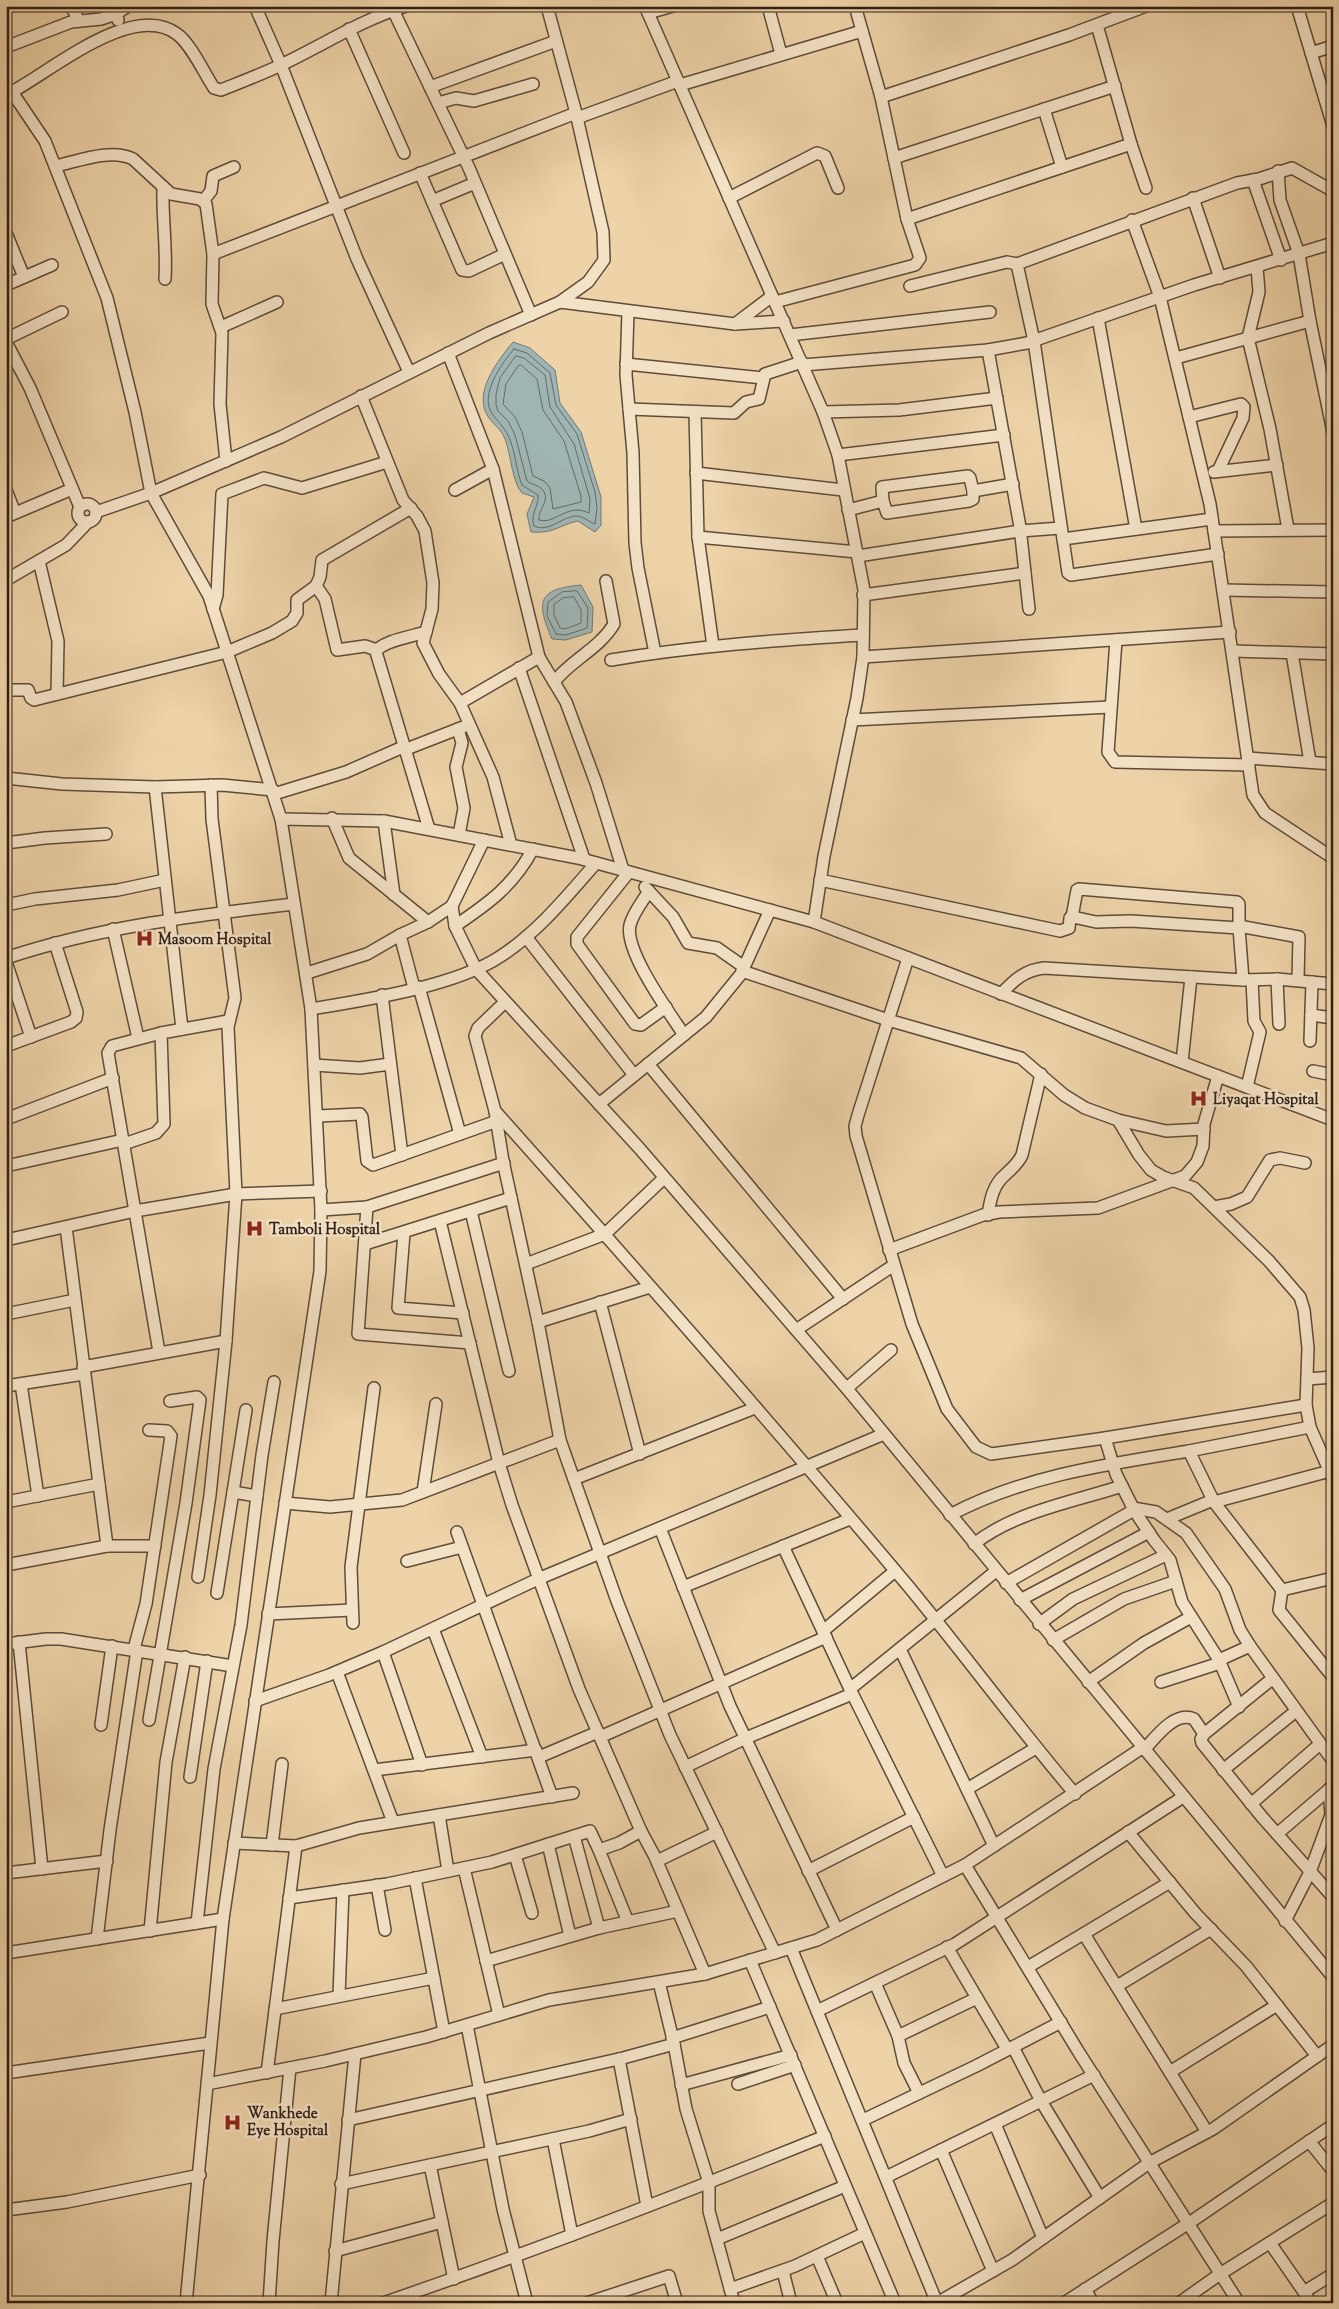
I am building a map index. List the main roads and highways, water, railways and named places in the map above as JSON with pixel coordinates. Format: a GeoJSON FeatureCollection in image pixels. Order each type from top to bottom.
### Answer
{"type":"FeatureCollection","features":[{"type":"Feature","properties":{"kind":"water"},"geometry":{"type":"Polygon","coordinates":[[[513,342],[530,348],[555,370],[560,403],[581,432],[601,497],[601,525],[595,532],[578,521],[545,532],[531,532],[527,514],[534,497],[522,493],[518,487],[505,439],[484,409],[483,398],[489,377],[513,342]]]}},
{"type":"Feature","properties":{"kind":"water"},"geometry":{"type":"Polygon","coordinates":[[[581,585],[593,607],[592,632],[566,640],[552,639],[544,616],[544,600],[548,594],[556,590],[581,585]]]}},
{"type":"Feature","properties":{"kind":"place","name":"Masoom Hospital"},"geometry":{"type":"Point","coordinates":[144,939]}},
{"type":"Feature","properties":{"kind":"place","name":"Liyaqat Hospital"},"geometry":{"type":"Point","coordinates":[1199,1099]}},
{"type":"Feature","properties":{"kind":"place","name":"Tamboli Hospital"},"geometry":{"type":"Point","coordinates":[255,1229]}},
{"type":"Feature","properties":{"kind":"place","name":"Wankhede Eye Hospital"},"geometry":{"type":"Point","coordinates":[233,2122]}}]}
